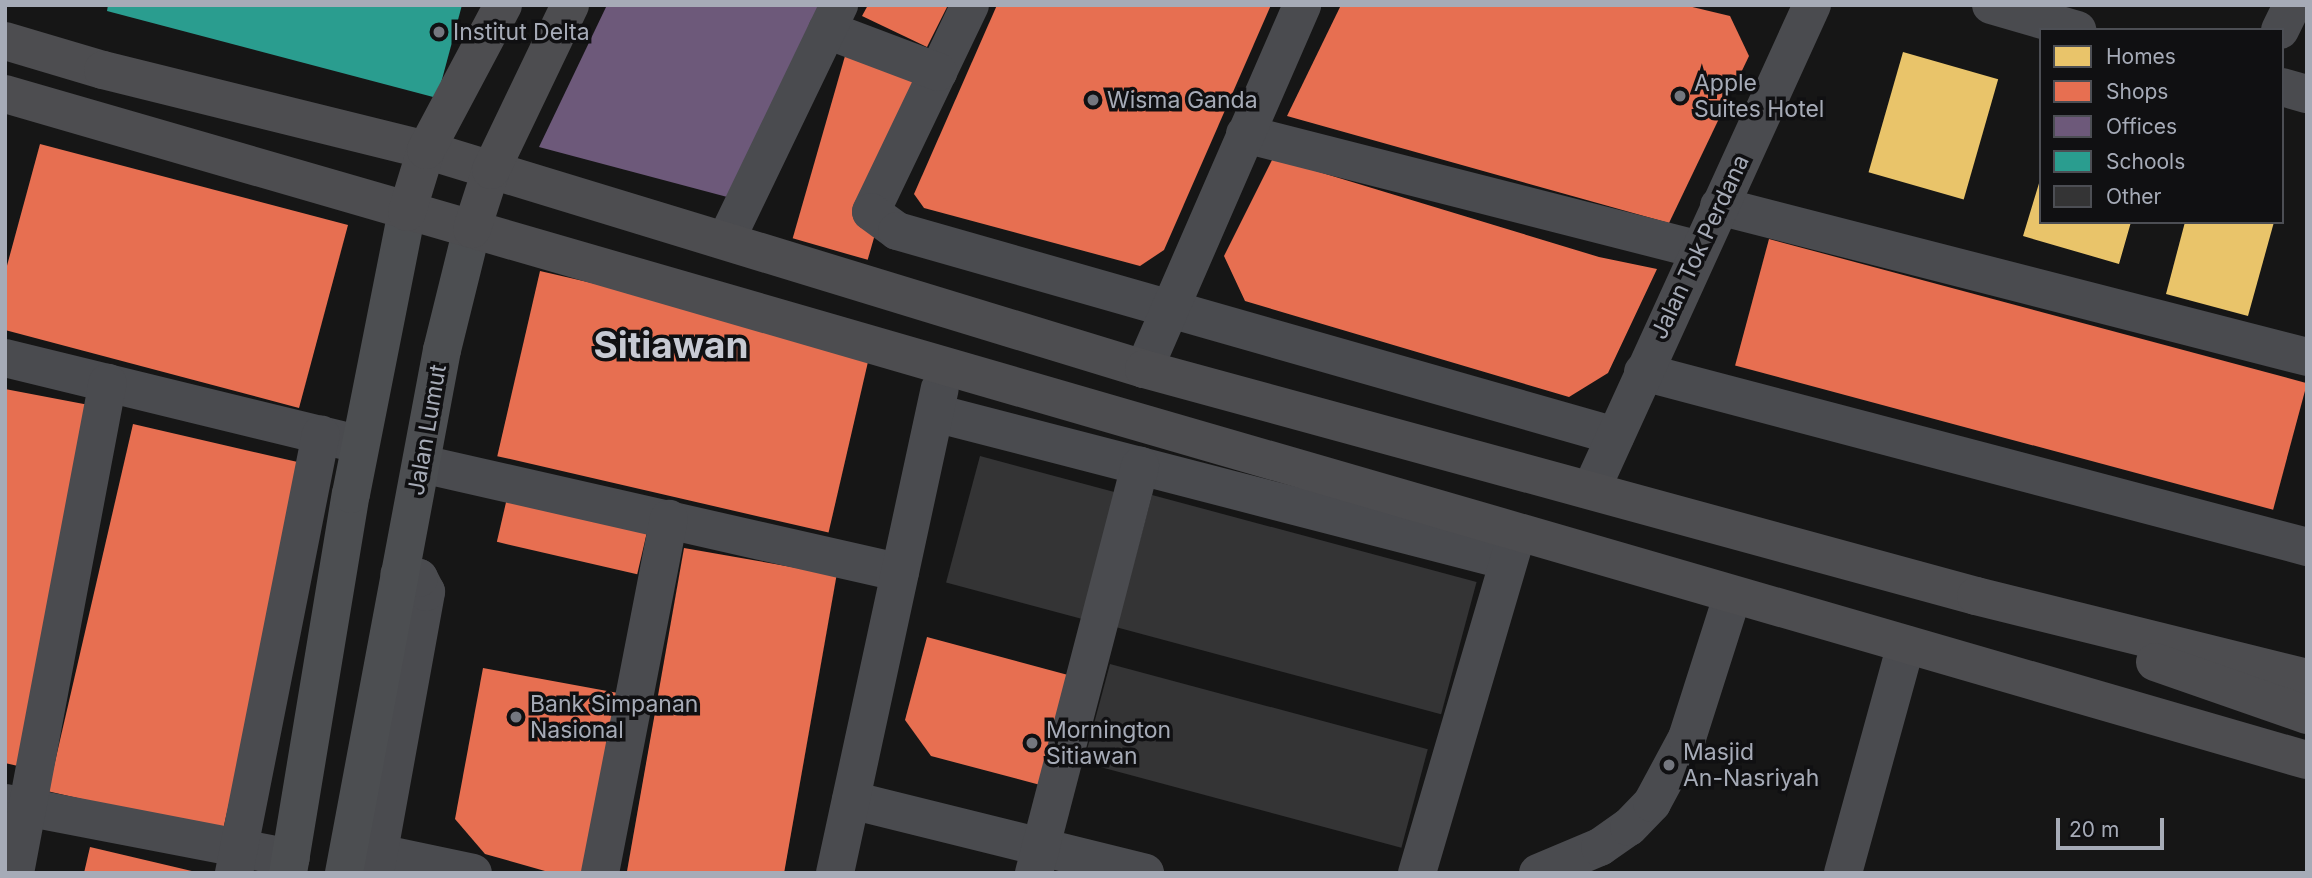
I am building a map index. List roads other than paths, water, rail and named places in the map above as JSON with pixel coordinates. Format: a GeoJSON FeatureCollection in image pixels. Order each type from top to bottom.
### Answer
{"type":"FeatureCollection","features":[{"type":"Feature","properties":{"kind":"highway"},"geometry":{"type":"LineString","coordinates":[[407,212],[426,150],[503,5]]}},
{"type":"Feature","properties":{"kind":"highway","name":"Jalan Lumut"},"geometry":{"type":"LineString","coordinates":[[472,229],[491,170],[570,5]]}},
{"type":"Feature","properties":{"kind":"highway"},"geometry":{"type":"LineString","coordinates":[[5,41],[103,70],[426,150],[1144,369],[1976,596],[2307,678]]}},
{"type":"Feature","properties":{"kind":"highway"},"geometry":{"type":"LineString","coordinates":[[5,93],[407,212],[945,364],[1513,545],[1732,597],[2307,760]]}},
{"type":"Feature","properties":{"kind":"highway"},"geometry":{"type":"LineString","coordinates":[[1976,596],[2307,715]]}},
{"type":"Feature","properties":{"kind":"main road"},"geometry":{"type":"LineString","coordinates":[[289,865],[351,494],[407,212]]}},
{"type":"Feature","properties":{"kind":"main road","name":"Jalan Lumut"},"geometry":{"type":"LineString","coordinates":[[344,873],[457,276],[472,229]]}},
{"type":"Feature","properties":{"kind":"street"},"geometry":{"type":"LineString","coordinates":[[970,5],[871,212],[897,231],[1615,436]]}},
{"type":"Feature","properties":{"kind":"street"},"geometry":{"type":"LineString","coordinates":[[1144,369],[1302,5]]}},
{"type":"Feature","properties":{"kind":"street"},"geometry":{"type":"LineString","coordinates":[[1991,5],[2070,28]]}},
{"type":"Feature","properties":{"kind":"street"},"geometry":{"type":"LineString","coordinates":[[2281,28],[2292,5]]}},
{"type":"Feature","properties":{"kind":"street","name":"Jalan Tok Perdana"},"geometry":{"type":"LineString","coordinates":[[1591,490],[1807,6]]}},
{"type":"Feature","properties":{"kind":"street"},"geometry":{"type":"LineString","coordinates":[[726,240],[833,18],[938,72]]}},
{"type":"Feature","properties":{"kind":"street"},"geometry":{"type":"LineString","coordinates":[[2284,88],[2307,94]]}},
{"type":"Feature","properties":{"kind":"street"},"geometry":{"type":"LineString","coordinates":[[1245,134],[1699,250]]}},
{"type":"Feature","properties":{"kind":"street"},"geometry":{"type":"LineString","coordinates":[[1719,206],[2307,357]]}},
{"type":"Feature","properties":{"kind":"street"},"geometry":{"type":"LineString","coordinates":[[5,358],[361,445]]}},
{"type":"Feature","properties":{"kind":"street"},"geometry":{"type":"LineString","coordinates":[[835,873],[945,364]]}},
{"type":"Feature","properties":{"kind":"street"},"geometry":{"type":"LineString","coordinates":[[1643,372],[2307,547]]}},
{"type":"Feature","properties":{"kind":"street"},"geometry":{"type":"LineString","coordinates":[[15,873],[16,805],[108,383]]}},
{"type":"Feature","properties":{"kind":"street"},"geometry":{"type":"LineString","coordinates":[[935,413],[1140,466],[1513,545],[1417,873]]}},
{"type":"Feature","properties":{"kind":"street"},"geometry":{"type":"LineString","coordinates":[[237,860],[321,435]]}},
{"type":"Feature","properties":{"kind":"street"},"geometry":{"type":"LineString","coordinates":[[422,464],[900,573]]}},
{"type":"Feature","properties":{"kind":"street"},"geometry":{"type":"LineString","coordinates":[[1036,860],[1140,466]]}},
{"type":"Feature","properties":{"kind":"street"},"geometry":{"type":"LineString","coordinates":[[302,535],[351,494]]}},
{"type":"Feature","properties":{"kind":"street"},"geometry":{"type":"LineString","coordinates":[[600,873],[668,519]]}},
{"type":"Feature","properties":{"kind":"street"},"geometry":{"type":"LineString","coordinates":[[399,574],[419,578],[426,592],[377,863],[473,873]]}},
{"type":"Feature","properties":{"kind":"street"},"geometry":{"type":"LineString","coordinates":[[1538,873],[1600,847],[1629,827],[1652,803],[1687,738],[1732,597]]}},
{"type":"Feature","properties":{"kind":"street"},"geometry":{"type":"LineString","coordinates":[[1843,873],[1906,645]]}},
{"type":"Feature","properties":{"kind":"street"},"geometry":{"type":"LineString","coordinates":[[851,800],[1036,860],[1145,873]]}},
{"type":"Feature","properties":{"kind":"street"},"geometry":{"type":"LineString","coordinates":[[16,805],[237,860],[289,865]]}},
{"type":"Feature","properties":{"kind":"place","name":"Institut Delta"},"geometry":{"type":"Point","coordinates":[439,32]}},
{"type":"Feature","properties":{"kind":"place","name":"Apple Suites Hotel"},"geometry":{"type":"Point","coordinates":[1680,96]}},
{"type":"Feature","properties":{"kind":"place","name":"Wisma Ganda"},"geometry":{"type":"Point","coordinates":[1093,100]}},
{"type":"Feature","properties":{"kind":"place","name":"Bank Simpanan Nasional"},"geometry":{"type":"Point","coordinates":[516,717]}},
{"type":"Feature","properties":{"kind":"place","name":"Mornington Sitiawan"},"geometry":{"type":"Point","coordinates":[1032,743]}},
{"type":"Feature","properties":{"kind":"place","name":"Masjid An-Nasriyah"},"geometry":{"type":"Point","coordinates":[1669,765]}},
{"type":"Feature","properties":{"kind":"district","name":"Sitiawan"},"geometry":{"type":"Point","coordinates":[671,345]}}]}
